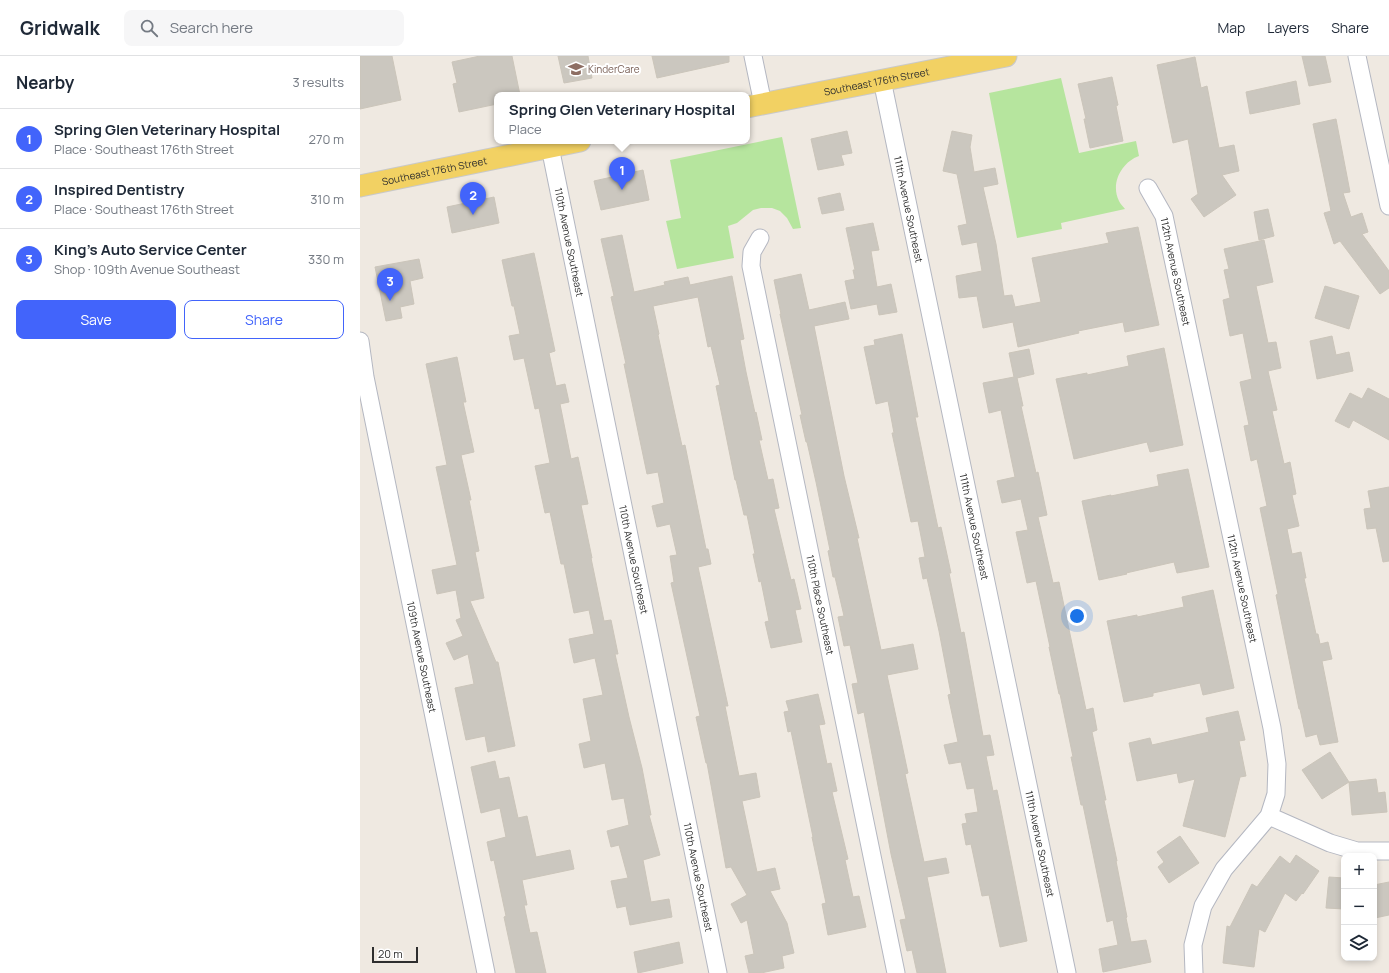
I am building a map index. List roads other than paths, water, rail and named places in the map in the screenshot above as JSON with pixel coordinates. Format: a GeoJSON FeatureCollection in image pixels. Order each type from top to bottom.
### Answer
{"type":"FeatureCollection","features":[{"type":"Feature","properties":{"kind":"main road","name":"Southeast 176th Street"},"geometry":{"type":"LineString","coordinates":[[755,106],[1006,56]]}},
{"type":"Feature","properties":{"kind":"main road","name":"Southeast 176th Street"},"geometry":{"type":"LineString","coordinates":[[360,186],[565,144]]}},
{"type":"Feature","properties":{"kind":"street"},"geometry":{"type":"LineString","coordinates":[[753,56],[755,106]]}},
{"type":"Feature","properties":{"kind":"street"},"geometry":{"type":"LineString","coordinates":[[1358,56],[1389,206]]}},
{"type":"Feature","properties":{"kind":"street","name":"111th Avenue Southeast"},"geometry":{"type":"LineString","coordinates":[[882,80],[1067,973]]}},
{"type":"Feature","properties":{"kind":"street","name":"110th Avenue Southeast"},"geometry":{"type":"LineString","coordinates":[[550,147],[718,973]]}},
{"type":"Feature","properties":{"kind":"street","name":"112th Avenue Southeast"},"geometry":{"type":"LineString","coordinates":[[1148,188],[1164,216],[1272,728],[1278,764],[1276,794],[1270,816],[1224,869],[1203,906],[1193,945],[1194,973]]}},
{"type":"Feature","properties":{"kind":"street","name":"110th Place Southeast"},"geometry":{"type":"LineString","coordinates":[[760,238],[752,252],[751,266],[896,973]]}},
{"type":"Feature","properties":{"kind":"street","name":"109th Avenue Southeast"},"geometry":{"type":"LineString","coordinates":[[360,341],[364,377],[486,973]]}},
{"type":"Feature","properties":{"kind":"street"},"geometry":{"type":"LineString","coordinates":[[1270,816],[1330,843],[1357,851],[1389,851]]}},
{"type":"Feature","properties":{"kind":"place","name":"KinderCare"},"geometry":{"type":"Point","coordinates":[576,69]}},
{"type":"Feature","properties":{"kind":"place","name":"Spring Glen Veterinary Hospital"},"geometry":{"type":"Point","coordinates":[622,190]}},
{"type":"Feature","properties":{"kind":"place","name":"Inspired Dentistry"},"geometry":{"type":"Point","coordinates":[473,215]}},
{"type":"Feature","properties":{"kind":"place","name":"King's Auto Service Center"},"geometry":{"type":"Point","coordinates":[390,301]}}]}
